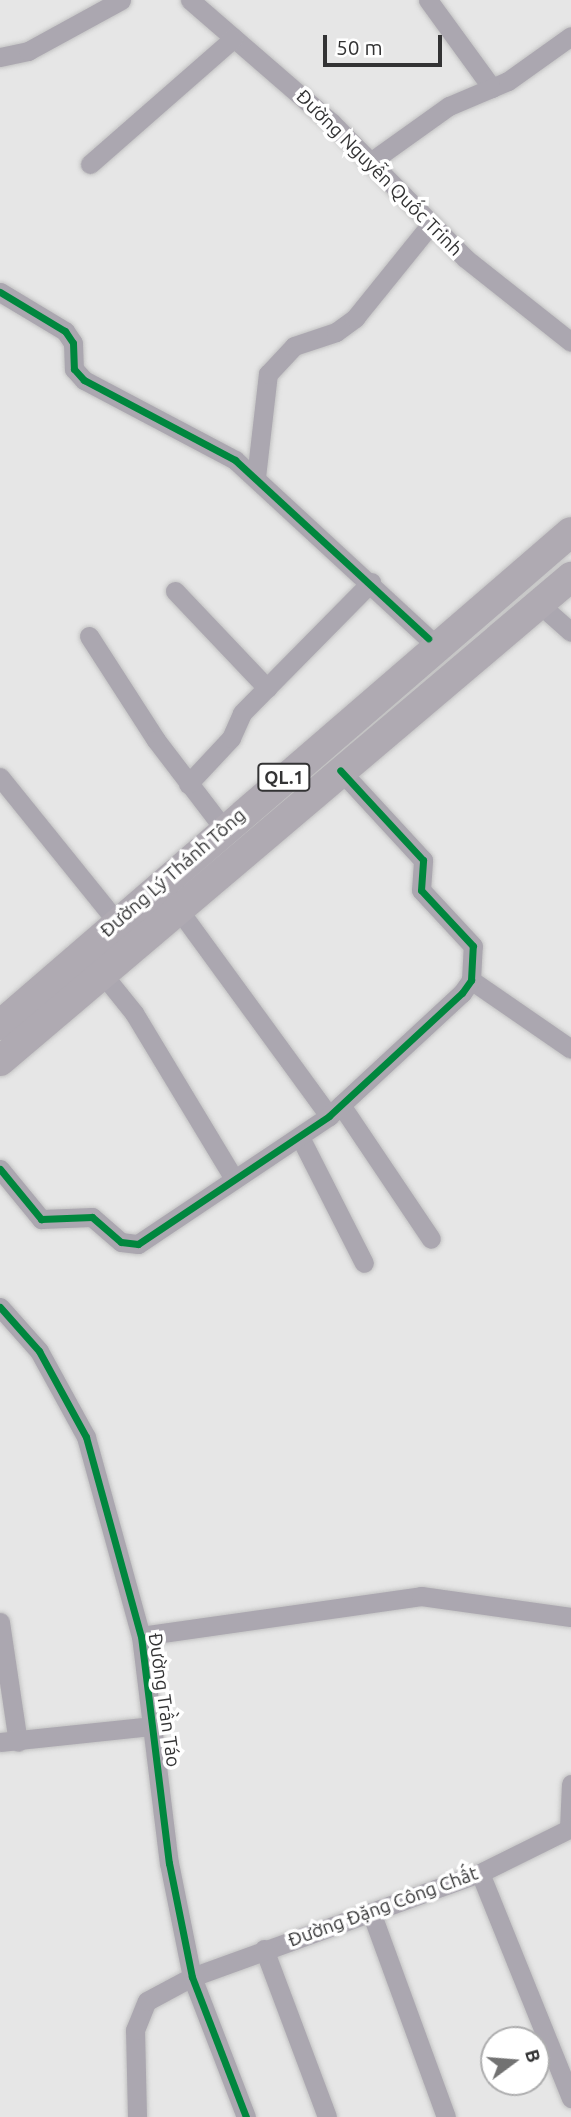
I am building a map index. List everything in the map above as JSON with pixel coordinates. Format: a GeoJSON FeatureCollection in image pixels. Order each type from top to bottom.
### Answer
{"type":"FeatureCollection","features":[{"type":"Feature","properties":{"kind":"main road","name":"Đường Lý Thánh Tông"},"geometry":{"type":"LineString","coordinates":[[0,1025],[571,532]]}},
{"type":"Feature","properties":{"kind":"main road","name":"Đường Lý Thánh Tông"},"geometry":{"type":"LineString","coordinates":[[0,1061],[176,906],[537,602],[571,577]]}},
{"type":"Feature","properties":{"kind":"street"},"geometry":{"type":"LineString","coordinates":[[0,57],[28,51],[121,0]]}},
{"type":"Feature","properties":{"kind":"street","name":"Đường Nguyễn Quốc Trinh"},"geometry":{"type":"LineString","coordinates":[[190,0],[369,163],[430,225],[571,342]]}},
{"type":"Feature","properties":{"kind":"street"},"geometry":{"type":"LineString","coordinates":[[428,0],[492,88]]}},
{"type":"Feature","properties":{"kind":"street"},"geometry":{"type":"LineString","coordinates":[[369,163],[449,106],[492,88],[571,36]]}},
{"type":"Feature","properties":{"kind":"street"},"geometry":{"type":"LineString","coordinates":[[90,164],[234,38]]}},
{"type":"Feature","properties":{"kind":"street"},"geometry":{"type":"LineString","coordinates":[[256,477],[268,374],[294,346],[336,332],[355,318],[430,225]]}},
{"type":"Feature","properties":{"kind":"street"},"geometry":{"type":"LineString","coordinates":[[0,292],[65,331],[73,343],[74,369],[84,380],[168,420],[256,477],[428,638]]}},
{"type":"Feature","properties":{"kind":"street"},"geometry":{"type":"LineString","coordinates":[[188,784],[267,688],[371,582]]}},
{"type":"Feature","properties":{"kind":"street"},"geometry":{"type":"LineString","coordinates":[[175,592],[267,688]]}},
{"type":"Feature","properties":{"kind":"street"},"geometry":{"type":"LineString","coordinates":[[537,602],[571,632]]}},
{"type":"Feature","properties":{"kind":"street"},"geometry":{"type":"LineString","coordinates":[[89,636],[188,784],[224,829]]}},
{"type":"Feature","properties":{"kind":"street"},"geometry":{"type":"LineString","coordinates":[[0,1169],[41,1219],[92,1217],[128,1244],[151,1237],[233,1179],[300,1137],[335,1110],[471,980],[473,946],[421,890],[423,860],[340,770]]}},
{"type":"Feature","properties":{"kind":"street"},"geometry":{"type":"LineString","coordinates":[[0,778],[117,922]]}},
{"type":"Feature","properties":{"kind":"street"},"geometry":{"type":"LineString","coordinates":[[176,906],[335,1110],[431,1239]]}},
{"type":"Feature","properties":{"kind":"street"},"geometry":{"type":"LineString","coordinates":[[101,972],[134,1013],[233,1179]]}},
{"type":"Feature","properties":{"kind":"street"},"geometry":{"type":"LineString","coordinates":[[471,980],[571,1049]]}},
{"type":"Feature","properties":{"kind":"street"},"geometry":{"type":"LineString","coordinates":[[300,1137],[364,1263]]}},
{"type":"Feature","properties":{"kind":"street","name":"Đường Trần Táo"},"geometry":{"type":"LineString","coordinates":[[0,1307],[39,1351],[86,1437],[141,1636],[169,1863],[192,1977],[246,2117]]}},
{"type":"Feature","properties":{"kind":"street"},"geometry":{"type":"LineString","coordinates":[[141,1636],[421,1595],[571,1617]]}},
{"type":"Feature","properties":{"kind":"street"},"geometry":{"type":"LineString","coordinates":[[0,1622],[9,1742],[153,1727]]}},
{"type":"Feature","properties":{"kind":"street"},"geometry":{"type":"LineString","coordinates":[[570,1828],[571,1784]]}},
{"type":"Feature","properties":{"kind":"street","name":"Đường Đặng Công Chất"},"geometry":{"type":"LineString","coordinates":[[137,2117],[138,2013],[147,2001],[192,1977],[480,1873],[570,1828]]}},
{"type":"Feature","properties":{"kind":"street"},"geometry":{"type":"LineString","coordinates":[[480,1873],[571,2098]]}},
{"type":"Feature","properties":{"kind":"street"},"geometry":{"type":"LineString","coordinates":[[371,1912],[446,2117]]}},
{"type":"Feature","properties":{"kind":"street"},"geometry":{"type":"LineString","coordinates":[[264,1950],[327,2117]]}},
{"type":"Feature","properties":{"kind":"cycle path"},"geometry":{"type":"LineString","coordinates":[[0,292],[65,331],[73,343],[74,369],[84,380],[235,460],[428,638]]}},
{"type":"Feature","properties":{"kind":"cycle path"},"geometry":{"type":"LineString","coordinates":[[0,1169],[41,1219],[92,1217],[121,1242],[138,1244],[329,1116],[462,993],[471,980],[473,946],[421,890],[423,860],[340,770]]}},
{"type":"Feature","properties":{"kind":"cycle path"},"geometry":{"type":"LineString","coordinates":[[0,1307],[39,1351],[86,1437],[141,1636],[169,1863],[192,1977],[246,2117]]}}]}
